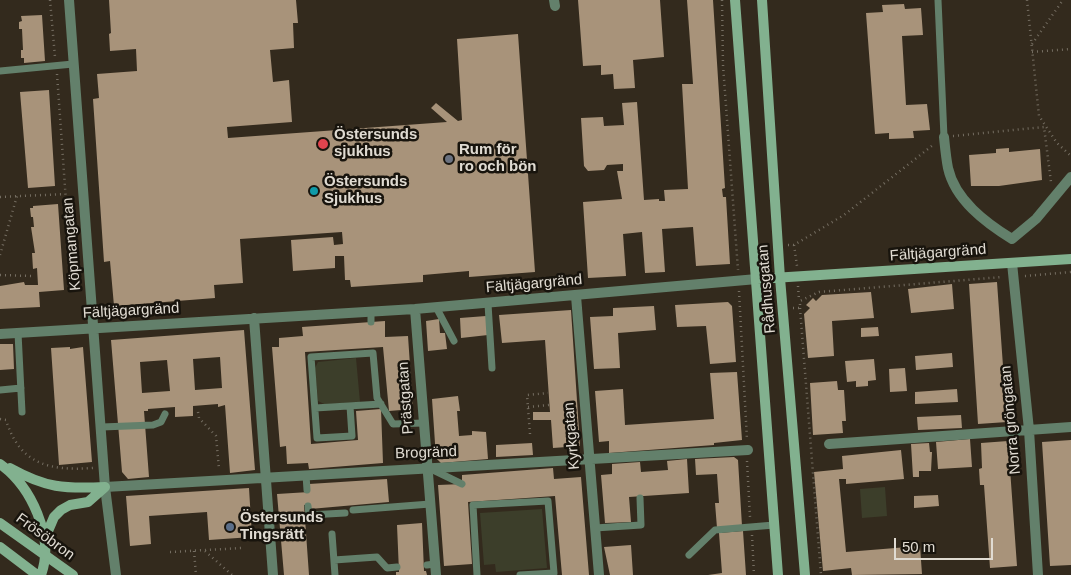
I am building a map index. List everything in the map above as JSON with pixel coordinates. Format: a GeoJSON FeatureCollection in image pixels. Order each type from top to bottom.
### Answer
{"type":"FeatureCollection","features":[{"type":"Feature","properties":{"kind":"main road","name":"Rådhusgatan"},"geometry":{"type":"LineString","coordinates":[[735,0],[778,575]]}},
{"type":"Feature","properties":{"kind":"main road","name":"Rådhusgatan"},"geometry":{"type":"LineString","coordinates":[[762,0],[780,278],[805,575]]}},
{"type":"Feature","properties":{"kind":"main road","name":"Fältjägargränd"},"geometry":{"type":"LineString","coordinates":[[757,279],[1071,259]]}},
{"type":"Feature","properties":{"kind":"main road"},"geometry":{"type":"LineString","coordinates":[[0,463],[35,482],[67,489],[105,487]]}},
{"type":"Feature","properties":{"kind":"main road"},"geometry":{"type":"LineString","coordinates":[[0,463],[11,472],[21,485],[38,517],[45,538],[46,551],[39,575],[0,547]]}},
{"type":"Feature","properties":{"kind":"main road"},"geometry":{"type":"LineString","coordinates":[[45,538],[54,517],[61,510],[70,505],[88,502],[105,487]]}},
{"type":"Feature","properties":{"kind":"main road","name":"Frösöbron"},"geometry":{"type":"LineString","coordinates":[[0,523],[73,575]]}},
{"type":"Feature","properties":{"kind":"street","name":"Köpmangatan"},"geometry":{"type":"LineString","coordinates":[[69,0],[105,487],[116,575]]}},
{"type":"Feature","properties":{"kind":"street"},"geometry":{"type":"LineString","coordinates":[[944,137],[948,170],[960,196],[993,227],[1012,239],[1036,219],[1071,177]]}},
{"type":"Feature","properties":{"kind":"street","name":"Norra gröngatan"},"geometry":{"type":"LineString","coordinates":[[1012,263],[1028,430],[1038,575]]}},
{"type":"Feature","properties":{"kind":"street","name":"Fältjägargränd"},"geometry":{"type":"LineString","coordinates":[[0,334],[254,318],[371,317],[415,309],[757,279]]}},
{"type":"Feature","properties":{"kind":"street","name":"Kyrkgatan"},"geometry":{"type":"LineString","coordinates":[[576,296],[599,575]]}},
{"type":"Feature","properties":{"kind":"street","name":"Prästgatan"},"geometry":{"type":"LineString","coordinates":[[415,309],[430,504],[431,565],[436,575]]}},
{"type":"Feature","properties":{"kind":"street"},"geometry":{"type":"LineString","coordinates":[[254,318],[273,575]]}},
{"type":"Feature","properties":{"kind":"street"},"geometry":{"type":"LineString","coordinates":[[829,444],[1071,428]]}},
{"type":"Feature","properties":{"kind":"street","name":"Brogränd"},"geometry":{"type":"LineString","coordinates":[[105,487],[426,467],[589,460],[748,450]]}},
{"type":"Feature","properties":{"kind":"lane"},"geometry":{"type":"LineString","coordinates":[[938,0],[944,137]]}},
{"type":"Feature","properties":{"kind":"lane"},"geometry":{"type":"LineString","coordinates":[[0,71],[73,64]]}},
{"type":"Feature","properties":{"kind":"lane"},"geometry":{"type":"LineString","coordinates":[[488,304],[492,368]]}},
{"type":"Feature","properties":{"kind":"lane"},"geometry":{"type":"LineString","coordinates":[[436,307],[454,341]]}},
{"type":"Feature","properties":{"kind":"lane"},"geometry":{"type":"LineString","coordinates":[[18,333],[22,412]]}},
{"type":"Feature","properties":{"kind":"lane"},"geometry":{"type":"LineString","coordinates":[[350,406],[352,436],[317,438],[311,357],[373,350],[377,398],[393,424],[423,423]]}},
{"type":"Feature","properties":{"kind":"lane"},"geometry":{"type":"LineString","coordinates":[[0,389],[21,388]]}},
{"type":"Feature","properties":{"kind":"lane"},"geometry":{"type":"LineString","coordinates":[[315,408],[381,404]]}},
{"type":"Feature","properties":{"kind":"lane"},"geometry":{"type":"LineString","coordinates":[[102,427],[153,425],[161,422],[165,414]]}},
{"type":"Feature","properties":{"kind":"lane"},"geometry":{"type":"LineString","coordinates":[[426,467],[462,484]]}},
{"type":"Feature","properties":{"kind":"lane"},"geometry":{"type":"LineString","coordinates":[[306,475],[307,490]]}},
{"type":"Feature","properties":{"kind":"lane"},"geometry":{"type":"LineString","coordinates":[[595,528],[641,525],[640,498]]}},
{"type":"Feature","properties":{"kind":"lane"},"geometry":{"type":"LineString","coordinates":[[476,575],[473,505],[548,501],[554,573],[520,575]]}},
{"type":"Feature","properties":{"kind":"lane"},"geometry":{"type":"LineString","coordinates":[[353,510],[430,504]]}},
{"type":"Feature","properties":{"kind":"lane"},"geometry":{"type":"LineString","coordinates":[[308,506],[309,515],[345,513]]}},
{"type":"Feature","properties":{"kind":"lane"},"geometry":{"type":"LineString","coordinates":[[689,555],[715,530],[774,525]]}},
{"type":"Feature","properties":{"kind":"lane"},"geometry":{"type":"LineString","coordinates":[[332,534],[335,575]]}},
{"type":"Feature","properties":{"kind":"lane"},"geometry":{"type":"LineString","coordinates":[[334,560],[377,557],[388,568],[397,567]]}},
{"type":"Feature","properties":{"kind":"path"},"geometry":{"type":"LineString","coordinates":[[50,0],[70,272],[89,271]]}},
{"type":"Feature","properties":{"kind":"path"},"geometry":{"type":"LineString","coordinates":[[1027,0],[1039,116],[1044,127],[1065,152],[1071,156]]}},
{"type":"Feature","properties":{"kind":"path"},"geometry":{"type":"LineString","coordinates":[[1031,45],[1063,0]]}},
{"type":"Feature","properties":{"kind":"path"},"geometry":{"type":"LineString","coordinates":[[1032,52],[1071,49]]}},
{"type":"Feature","properties":{"kind":"path"},"geometry":{"type":"LineString","coordinates":[[778,245],[794,245],[844,216],[944,137],[1044,127]]}},
{"type":"Feature","properties":{"kind":"path"},"geometry":{"type":"LineString","coordinates":[[1044,127],[1053,199]]}},
{"type":"Feature","properties":{"kind":"path"},"geometry":{"type":"LineString","coordinates":[[0,197],[65,194]]}},
{"type":"Feature","properties":{"kind":"path"},"geometry":{"type":"LineString","coordinates":[[0,255],[17,196]]}},
{"type":"Feature","properties":{"kind":"path"},"geometry":{"type":"LineString","coordinates":[[821,575],[800,301],[819,292],[1071,272]]}},
{"type":"Feature","properties":{"kind":"path"},"geometry":{"type":"LineString","coordinates":[[0,275],[31,276]]}},
{"type":"Feature","properties":{"kind":"path"},"geometry":{"type":"LineString","coordinates":[[784,309],[800,308]]}},
{"type":"Feature","properties":{"kind":"path"},"geometry":{"type":"LineString","coordinates":[[530,434],[527,395],[548,393]]}},
{"type":"Feature","properties":{"kind":"path"},"geometry":{"type":"LineString","coordinates":[[528,407],[549,405]]}},
{"type":"Feature","properties":{"kind":"path"},"geometry":{"type":"LineString","coordinates":[[198,412],[199,418],[216,436],[220,479]]}},
{"type":"Feature","properties":{"kind":"path"},"geometry":{"type":"LineString","coordinates":[[0,419],[6,420],[17,444],[43,465],[63,470],[104,467]]}},
{"type":"Feature","properties":{"kind":"path"},"geometry":{"type":"LineString","coordinates":[[170,552],[242,548]]}},
{"type":"Feature","properties":{"kind":"path"},"geometry":{"type":"LineString","coordinates":[[194,550],[196,575]]}},
{"type":"Feature","properties":{"kind":"path"},"geometry":{"type":"LineString","coordinates":[[204,550],[232,575]]}},
{"type":"Feature","properties":{"kind":"green space"},"geometry":{"type":"Polygon","coordinates":[[[356,358],[360,402],[324,404],[318,401],[315,368],[318,362],[356,358]]]}},
{"type":"Feature","properties":{"kind":"green space"},"geometry":{"type":"Polygon","coordinates":[[[885,487],[887,516],[862,518],[860,489],[885,487]]]}},
{"type":"Feature","properties":{"kind":"green space"},"geometry":{"type":"Polygon","coordinates":[[[542,509],[547,568],[496,572],[495,564],[484,565],[480,513],[542,509]]]}},
{"type":"Feature","properties":{"kind":"building","name":"Östersunds Sjukhus"},"geometry":{"type":"Polygon","coordinates":[[[109,0],[296,0],[298,23],[293,23],[294,48],[270,50],[273,82],[289,80],[292,122],[227,127],[228,138],[447,122],[431,108],[436,103],[458,121],[462,120],[457,39],[518,34],[535,272],[469,277],[469,271],[423,275],[423,282],[351,287],[350,280],[345,280],[344,256],[335,256],[335,268],[293,271],[291,240],[333,237],[334,245],[343,244],[342,232],[240,239],[243,283],[214,285],[215,298],[114,306],[110,261],[104,262],[93,99],[99,98],[97,74],[137,71],[136,49],[110,51],[109,0]]]}},
{"type":"Feature","properties":{"kind":"building"},"geometry":{"type":"Polygon","coordinates":[[[578,0],[660,0],[664,57],[633,60],[635,88],[614,89],[613,74],[601,75],[601,65],[583,66],[578,0]]]}},
{"type":"Feature","properties":{"kind":"building"},"geometry":{"type":"Polygon","coordinates":[[[687,0],[713,0],[725,188],[722,189],[723,197],[726,197],[730,264],[696,266],[693,227],[662,229],[665,272],[645,273],[642,232],[623,234],[626,276],[588,278],[583,202],[622,199],[617,171],[623,171],[623,164],[607,165],[604,170],[588,171],[584,166],[581,118],[603,117],[604,126],[624,125],[622,103],[637,102],[644,200],[659,199],[659,201],[665,201],[664,190],[688,189],[682,84],[693,84],[687,0]]]}},
{"type":"Feature","properties":{"kind":"building"},"geometry":{"type":"Polygon","coordinates":[[[904,4],[905,9],[921,8],[923,35],[902,36],[906,105],[927,104],[930,130],[913,131],[914,138],[889,139],[889,133],[875,134],[866,13],[883,12],[882,5],[904,4]]]}},
{"type":"Feature","properties":{"kind":"building"},"geometry":{"type":"Polygon","coordinates":[[[42,15],[45,61],[24,63],[24,58],[21,58],[21,50],[23,50],[22,29],[19,29],[19,22],[22,21],[21,16],[42,15]]]}},
{"type":"Feature","properties":{"kind":"building"},"geometry":{"type":"Polygon","coordinates":[[[49,90],[55,186],[28,188],[20,92],[49,90]]]}},
{"type":"Feature","properties":{"kind":"building"},"geometry":{"type":"Polygon","coordinates":[[[1009,148],[1009,152],[1040,149],[1042,180],[999,186],[971,186],[969,155],[996,153],[996,149],[1009,148]]]}},
{"type":"Feature","properties":{"kind":"building"},"geometry":{"type":"Polygon","coordinates":[[[58,204],[64,290],[39,292],[40,307],[0,309],[0,286],[24,282],[25,285],[38,285],[37,268],[33,269],[32,253],[35,253],[31,227],[34,227],[30,208],[33,208],[33,206],[58,204]]]}},
{"type":"Feature","properties":{"kind":"building"},"geometry":{"type":"Polygon","coordinates":[[[997,282],[1007,422],[978,424],[969,284],[997,282]]]}},
{"type":"Feature","properties":{"kind":"building"},"geometry":{"type":"Polygon","coordinates":[[[952,284],[954,309],[911,313],[908,289],[952,284]]]}},
{"type":"Feature","properties":{"kind":"building"},"geometry":{"type":"Polygon","coordinates":[[[871,292],[874,318],[832,321],[834,356],[808,358],[804,314],[810,308],[806,305],[813,298],[816,301],[822,295],[871,292]]]}},
{"type":"Feature","properties":{"kind":"building"},"geometry":{"type":"Polygon","coordinates":[[[728,302],[732,306],[736,362],[710,364],[706,326],[677,327],[675,305],[728,302]]]}},
{"type":"Feature","properties":{"kind":"building"},"geometry":{"type":"Polygon","coordinates":[[[654,306],[656,330],[618,333],[620,368],[594,369],[590,317],[613,316],[613,308],[654,306]]]}},
{"type":"Feature","properties":{"kind":"building"},"geometry":{"type":"Polygon","coordinates":[[[571,310],[580,446],[553,448],[551,420],[533,420],[533,412],[550,412],[545,340],[502,343],[499,315],[571,310]]]}},
{"type":"Feature","properties":{"kind":"building"},"geometry":{"type":"Polygon","coordinates":[[[486,316],[488,335],[461,338],[460,318],[486,316]]]}},
{"type":"Feature","properties":{"kind":"building"},"geometry":{"type":"Polygon","coordinates":[[[439,319],[440,333],[445,333],[447,349],[428,351],[426,321],[439,319]]]}},
{"type":"Feature","properties":{"kind":"building"},"geometry":{"type":"Polygon","coordinates":[[[385,321],[385,337],[408,336],[413,409],[389,411],[383,347],[305,352],[311,444],[358,440],[356,411],[381,409],[383,463],[309,469],[308,463],[287,464],[286,446],[280,447],[272,347],[279,347],[279,338],[303,336],[302,327],[385,321]]]}},
{"type":"Feature","properties":{"kind":"building"},"geometry":{"type":"Polygon","coordinates":[[[878,327],[879,336],[861,337],[861,328],[878,327]]]}},
{"type":"Feature","properties":{"kind":"building"},"geometry":{"type":"Polygon","coordinates":[[[244,330],[255,470],[230,473],[225,405],[218,407],[218,404],[193,406],[193,416],[175,417],[175,407],[144,411],[149,477],[128,479],[122,472],[111,340],[244,330]],[[220,357],[193,359],[195,390],[222,388],[220,357]],[[167,360],[140,362],[142,393],[170,391],[167,360]]]}},
{"type":"Feature","properties":{"kind":"building"},"geometry":{"type":"Polygon","coordinates":[[[0,344],[13,344],[14,369],[0,370],[0,344]]]}},
{"type":"Feature","properties":{"kind":"building"},"geometry":{"type":"Polygon","coordinates":[[[70,347],[70,349],[83,347],[92,462],[59,465],[51,348],[70,347]]]}},
{"type":"Feature","properties":{"kind":"building"},"geometry":{"type":"Polygon","coordinates":[[[952,353],[953,367],[916,370],[915,356],[952,353]]]}},
{"type":"Feature","properties":{"kind":"building"},"geometry":{"type":"Polygon","coordinates":[[[874,359],[876,380],[868,381],[868,386],[856,387],[856,381],[847,382],[845,361],[874,359]]]}},
{"type":"Feature","properties":{"kind":"building"},"geometry":{"type":"Polygon","coordinates":[[[905,368],[907,391],[890,392],[889,369],[905,368]]]}},
{"type":"Feature","properties":{"kind":"building"},"geometry":{"type":"Polygon","coordinates":[[[737,372],[742,440],[714,443],[714,445],[609,453],[609,441],[599,442],[595,391],[623,389],[625,425],[714,419],[710,373],[737,372]]]}},
{"type":"Feature","properties":{"kind":"building"},"geometry":{"type":"Polygon","coordinates":[[[837,381],[838,390],[844,390],[846,421],[842,421],[843,433],[813,435],[810,383],[837,381]]]}},
{"type":"Feature","properties":{"kind":"building"},"geometry":{"type":"Polygon","coordinates":[[[957,389],[958,402],[915,404],[915,392],[957,389]]]}},
{"type":"Feature","properties":{"kind":"building"},"geometry":{"type":"Polygon","coordinates":[[[458,396],[460,411],[457,411],[459,436],[472,435],[472,431],[486,432],[488,459],[441,463],[436,458],[432,399],[458,396]]]}},
{"type":"Feature","properties":{"kind":"building"},"geometry":{"type":"Polygon","coordinates":[[[961,415],[962,428],[918,430],[917,417],[961,415]]]}},
{"type":"Feature","properties":{"kind":"building"},"geometry":{"type":"Polygon","coordinates":[[[970,439],[972,467],[938,469],[936,442],[970,439]]]}},
{"type":"Feature","properties":{"kind":"building"},"geometry":{"type":"Polygon","coordinates":[[[1071,440],[1071,565],[1050,566],[1042,442],[1071,440]]]}},
{"type":"Feature","properties":{"kind":"building"},"geometry":{"type":"Polygon","coordinates":[[[1008,441],[1017,566],[990,568],[984,485],[980,485],[979,469],[982,468],[981,443],[1008,441]]]}},
{"type":"Feature","properties":{"kind":"building"},"geometry":{"type":"Polygon","coordinates":[[[532,443],[533,455],[496,457],[496,445],[532,443]]]}},
{"type":"Feature","properties":{"kind":"building"},"geometry":{"type":"Polygon","coordinates":[[[929,443],[930,452],[932,452],[931,471],[919,471],[919,477],[913,477],[911,444],[929,443]]]}},
{"type":"Feature","properties":{"kind":"building"},"geometry":{"type":"Polygon","coordinates":[[[901,450],[904,479],[846,484],[846,479],[839,479],[846,552],[920,546],[922,574],[852,575],[851,568],[823,571],[814,472],[843,469],[842,456],[901,450]]]}},
{"type":"Feature","properties":{"kind":"building"},"geometry":{"type":"Polygon","coordinates":[[[734,457],[738,460],[742,526],[717,528],[715,503],[719,503],[717,474],[696,475],[695,459],[734,457]]]}},
{"type":"Feature","properties":{"kind":"building"},"geometry":{"type":"Polygon","coordinates":[[[687,459],[689,493],[629,497],[631,522],[605,523],[601,475],[612,474],[612,464],[640,462],[641,472],[668,470],[667,461],[687,459]]]}},
{"type":"Feature","properties":{"kind":"building"},"geometry":{"type":"Polygon","coordinates":[[[553,468],[554,479],[581,477],[589,575],[562,575],[555,496],[468,502],[472,564],[444,566],[438,485],[462,484],[462,475],[553,468]]]}},
{"type":"Feature","properties":{"kind":"building"},"geometry":{"type":"Polygon","coordinates":[[[387,479],[389,502],[310,509],[310,505],[304,505],[309,575],[284,575],[277,494],[309,492],[309,484],[387,479]]]}},
{"type":"Feature","properties":{"kind":"building","name":"Östersunds Tingsrätt"},"geometry":{"type":"Polygon","coordinates":[[[249,488],[252,537],[209,540],[207,512],[149,516],[151,544],[130,546],[126,496],[249,488]]]}},
{"type":"Feature","properties":{"kind":"building"},"geometry":{"type":"Polygon","coordinates":[[[938,495],[939,506],[914,508],[914,496],[938,495]]]}},
{"type":"Feature","properties":{"kind":"building"},"geometry":{"type":"Polygon","coordinates":[[[422,523],[424,571],[426,571],[427,575],[396,575],[396,572],[399,572],[397,525],[422,523]]]}},
{"type":"Feature","properties":{"kind":"building"},"geometry":{"type":"Polygon","coordinates":[[[743,531],[746,575],[708,575],[722,573],[719,533],[743,531]]]}},
{"type":"Feature","properties":{"kind":"building"},"geometry":{"type":"Polygon","coordinates":[[[631,545],[633,575],[610,575],[604,547],[631,545]]]}},
{"type":"Feature","properties":{"kind":"place","name":"Östersunds sjukhus"},"geometry":{"type":"Point","coordinates":[323,144]}},
{"type":"Feature","properties":{"kind":"place","name":"Rum för ro och bön"},"geometry":{"type":"Point","coordinates":[449,159]}},
{"type":"Feature","properties":{"kind":"place","name":"Östersunds Sjukhus"},"geometry":{"type":"Point","coordinates":[314,191]}},
{"type":"Feature","properties":{"kind":"place","name":"Östersunds Tingsrätt"},"geometry":{"type":"Point","coordinates":[230,527]}}]}
